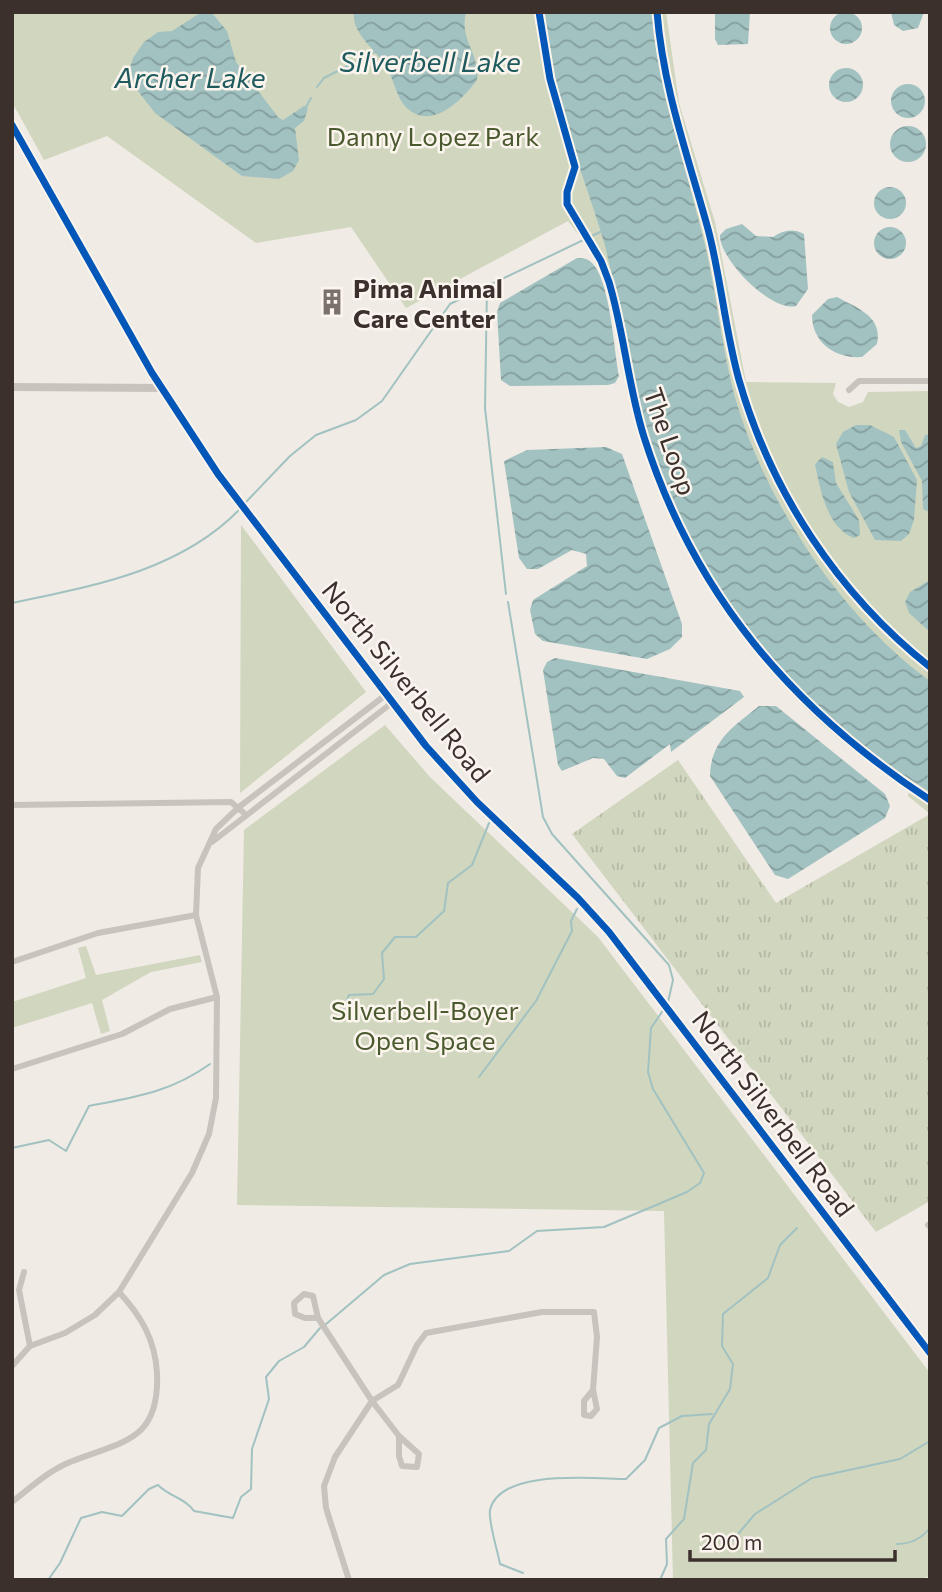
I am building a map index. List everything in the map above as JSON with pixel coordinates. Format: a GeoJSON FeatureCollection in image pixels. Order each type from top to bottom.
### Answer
{"type":"FeatureCollection","features":[{"type":"Feature","properties":{"kind":"main road","name":"North Silverbell Road"},"geometry":{"type":"LineString","coordinates":[[12,125],[161,388],[218,474],[451,775],[578,898],[609,932],[930,1353]]}},
{"type":"Feature","properties":{"kind":"street"},"geometry":{"type":"LineString","coordinates":[[849,390],[859,382],[930,381]]}},
{"type":"Feature","properties":{"kind":"street"},"geometry":{"type":"LineString","coordinates":[[12,387],[161,388]]}},
{"type":"Feature","properties":{"kind":"street"},"geometry":{"type":"LineString","coordinates":[[12,1366],[30,1346],[65,1333],[95,1315],[119,1292],[192,1173],[209,1134],[216,1098],[217,997],[196,915],[198,868],[216,829],[239,807],[276,779],[390,698]]}},
{"type":"Feature","properties":{"kind":"street"},"geometry":{"type":"LineString","coordinates":[[211,843],[390,698]]}},
{"type":"Feature","properties":{"kind":"street"},"geometry":{"type":"LineString","coordinates":[[276,779],[282,786]]}},
{"type":"Feature","properties":{"kind":"street"},"geometry":{"type":"LineString","coordinates":[[12,805],[231,802],[245,814]]}},
{"type":"Feature","properties":{"kind":"street"},"geometry":{"type":"LineString","coordinates":[[12,962],[98,933],[196,915]]}},
{"type":"Feature","properties":{"kind":"street"},"geometry":{"type":"LineString","coordinates":[[12,1069],[122,1034],[170,1009],[217,997]]}},
{"type":"Feature","properties":{"kind":"street"},"geometry":{"type":"LineString","coordinates":[[24,1272],[19,1290],[30,1346]]}},
{"type":"Feature","properties":{"kind":"street"},"geometry":{"type":"LineString","coordinates":[[12,1502],[40,1479],[68,1463],[130,1440],[150,1420],[157,1400],[156,1362],[149,1334],[138,1313],[119,1292]]}},
{"type":"Feature","properties":{"kind":"street"},"geometry":{"type":"LineString","coordinates":[[318,1318],[305,1318],[295,1314],[295,1304],[304,1294],[313,1296],[318,1318],[372,1401],[399,1436],[419,1454],[417,1467],[402,1466],[399,1436]]}},
{"type":"Feature","properties":{"kind":"street"},"geometry":{"type":"LineString","coordinates":[[349,1580],[326,1508],[324,1486],[335,1457],[372,1401],[398,1385],[416,1345],[426,1333],[542,1312],[594,1312],[597,1338],[593,1390]]}},
{"type":"Feature","properties":{"kind":"green space","name":"Danny Lopez Park"},"geometry":{"type":"Polygon","coordinates":[[[12,12],[666,12],[679,103],[715,222],[746,382],[836,383],[833,394],[838,402],[849,407],[863,402],[868,392],[930,391],[930,814],[908,796],[909,791],[840,740],[802,705],[747,641],[700,570],[662,494],[646,454],[628,396],[605,282],[592,253],[568,221],[406,308],[351,227],[256,243],[107,136],[44,160],[12,102],[12,12]]]}},
{"type":"Feature","properties":{"kind":"green space"},"geometry":{"type":"Polygon","coordinates":[[[241,525],[366,692],[240,793],[241,525]]]}},
{"type":"Feature","properties":{"kind":"green space","name":"Silverbell-Boyer Open Space"},"geometry":{"type":"Polygon","coordinates":[[[385,725],[430,777],[598,937],[930,1373],[930,1576],[918,1580],[673,1580],[664,1211],[237,1205],[244,830],[385,725]]]}},
{"type":"Feature","properties":{"kind":"green space"},"geometry":{"type":"Polygon","coordinates":[[[678,760],[776,903],[930,814],[930,1201],[876,1232],[572,834],[678,760]]]}},
{"type":"Feature","properties":{"kind":"green space"},"geometry":{"type":"Polygon","coordinates":[[[86,946],[96,975],[200,955],[202,962],[151,972],[102,1000],[110,1031],[101,1034],[92,1003],[12,1028],[12,1002],[86,978],[78,948],[86,946]]]}},
{"type":"Feature","properties":{"kind":"water","name":"Silverbell Lake"},"geometry":{"type":"Polygon","coordinates":[[[354,12],[466,12],[465,31],[476,62],[477,80],[446,110],[427,116],[418,115],[404,105],[386,66],[356,27],[354,12]]]}},
{"type":"Feature","properties":{"kind":"water"},"geometry":{"type":"Polygon","coordinates":[[[542,12],[654,12],[669,100],[705,245],[732,386],[745,427],[762,469],[807,550],[865,622],[897,654],[930,681],[930,792],[881,759],[835,721],[792,679],[753,634],[718,585],[688,534],[662,480],[643,424],[604,242],[558,100],[545,41],[542,12]]]}},
{"type":"Feature","properties":{"kind":"water"},"geometry":{"type":"Polygon","coordinates":[[[715,12],[750,12],[748,44],[718,45],[715,39],[715,12]]]}},
{"type":"Feature","properties":{"kind":"water"},"geometry":{"type":"Polygon","coordinates":[[[846,12],[858,16],[862,28],[858,40],[846,44],[834,40],[830,28],[834,16],[846,12]]]}},
{"type":"Feature","properties":{"kind":"water"},"geometry":{"type":"Polygon","coordinates":[[[891,12],[924,12],[918,28],[903,31],[894,25],[891,12]]]}},
{"type":"Feature","properties":{"kind":"water","name":"Archer Lake"},"geometry":{"type":"Polygon","coordinates":[[[200,13],[212,13],[227,31],[236,62],[278,117],[283,120],[304,106],[308,108],[304,121],[295,128],[299,160],[293,171],[279,179],[242,176],[155,113],[127,77],[133,58],[144,42],[158,32],[172,31],[200,13]]]}},
{"type":"Feature","properties":{"kind":"water"},"geometry":{"type":"Polygon","coordinates":[[[846,68],[858,73],[863,85],[858,97],[846,102],[834,97],[829,85],[834,73],[846,68]]]}},
{"type":"Feature","properties":{"kind":"water"},"geometry":{"type":"Polygon","coordinates":[[[908,84],[920,89],[925,101],[920,113],[908,118],[896,113],[891,101],[896,89],[908,84]]]}},
{"type":"Feature","properties":{"kind":"water"},"geometry":{"type":"Polygon","coordinates":[[[908,126],[921,131],[926,144],[921,157],[908,162],[895,157],[890,144],[895,131],[908,126]]]}},
{"type":"Feature","properties":{"kind":"water"},"geometry":{"type":"Polygon","coordinates":[[[890,187],[902,191],[906,203],[902,215],[890,219],[878,215],[874,203],[878,191],[890,187]]]}},
{"type":"Feature","properties":{"kind":"water"},"geometry":{"type":"Polygon","coordinates":[[[742,224],[756,236],[773,237],[788,231],[804,234],[808,289],[796,306],[786,306],[761,293],[737,270],[728,257],[720,235],[726,229],[742,224]]]}},
{"type":"Feature","properties":{"kind":"water"},"geometry":{"type":"Polygon","coordinates":[[[890,227],[902,231],[906,243],[902,255],[890,259],[878,255],[874,243],[878,231],[890,227]]]}},
{"type":"Feature","properties":{"kind":"water"},"geometry":{"type":"Polygon","coordinates":[[[577,258],[592,263],[603,284],[619,376],[615,383],[608,385],[510,386],[501,380],[497,312],[500,303],[577,258]]]}},
{"type":"Feature","properties":{"kind":"water"},"geometry":{"type":"Polygon","coordinates":[[[837,297],[867,314],[876,326],[877,344],[862,357],[835,352],[816,334],[812,315],[828,299],[837,297]]]}},
{"type":"Feature","properties":{"kind":"water"},"geometry":{"type":"Polygon","coordinates":[[[856,425],[870,425],[894,437],[917,480],[914,520],[909,534],[901,541],[875,540],[849,492],[836,444],[843,432],[856,425]]]}},
{"type":"Feature","properties":{"kind":"water"},"geometry":{"type":"Polygon","coordinates":[[[899,430],[905,430],[916,448],[921,446],[925,435],[930,434],[929,512],[923,509],[922,481],[901,442],[899,430]]]}},
{"type":"Feature","properties":{"kind":"water"},"geometry":{"type":"Polygon","coordinates":[[[606,447],[622,454],[682,624],[682,637],[670,649],[647,659],[543,641],[535,634],[530,610],[533,600],[587,566],[586,554],[572,550],[538,569],[527,569],[519,558],[504,461],[527,450],[606,447]]]}},
{"type":"Feature","properties":{"kind":"water"},"geometry":{"type":"Polygon","coordinates":[[[822,457],[833,462],[836,483],[859,520],[860,535],[854,538],[837,526],[826,507],[815,464],[822,457]]]}},
{"type":"Feature","properties":{"kind":"water"},"geometry":{"type":"Polygon","coordinates":[[[930,580],[930,632],[909,613],[905,602],[910,592],[930,580]]]}},
{"type":"Feature","properties":{"kind":"water"},"geometry":{"type":"Polygon","coordinates":[[[555,658],[740,691],[744,697],[671,752],[670,744],[625,778],[617,776],[604,759],[593,758],[562,771],[558,765],[543,670],[547,662],[555,658]]]}},
{"type":"Feature","properties":{"kind":"water"},"geometry":{"type":"Polygon","coordinates":[[[759,706],[776,706],[885,794],[890,806],[885,818],[788,879],[775,875],[710,776],[714,753],[725,735],[759,706]]]}},
{"type":"Feature","properties":{"kind":"waterway"},"geometry":{"type":"LineString","coordinates":[[317,87],[324,78],[375,52]]}},
{"type":"Feature","properties":{"kind":"waterway"},"geometry":{"type":"LineString","coordinates":[[306,107],[311,98]]}},
{"type":"Feature","properties":{"kind":"waterway"},"geometry":{"type":"LineString","coordinates":[[246,502],[290,456],[316,435],[356,420],[382,401],[450,304],[600,232]]}},
{"type":"Feature","properties":{"kind":"waterway"},"geometry":{"type":"LineString","coordinates":[[487,286],[485,408],[506,594]]}},
{"type":"Feature","properties":{"kind":"waterway"},"geometry":{"type":"LineString","coordinates":[[12,603],[104,582],[163,562],[216,530],[240,509]]}},
{"type":"Feature","properties":{"kind":"waterway"},"geometry":{"type":"LineString","coordinates":[[508,602],[543,817],[552,834],[669,965],[673,980],[668,1002]]}},
{"type":"Feature","properties":{"kind":"waterway"},"geometry":{"type":"LineString","coordinates":[[338,1022],[349,995],[373,994],[384,979],[382,953],[395,937],[416,937],[444,911],[448,883],[472,865],[489,823]]}},
{"type":"Feature","properties":{"kind":"waterway"},"geometry":{"type":"LineString","coordinates":[[479,1077],[536,1001],[572,931],[571,921],[577,909]]}},
{"type":"Feature","properties":{"kind":"waterway"},"geometry":{"type":"LineString","coordinates":[[325,1325],[384,1275],[410,1264],[509,1251],[537,1231],[604,1227],[687,1192],[700,1183],[704,1173],[653,1089],[648,1072],[651,1028],[664,1009]]}},
{"type":"Feature","properties":{"kind":"waterway"},"geometry":{"type":"LineString","coordinates":[[12,1148],[49,1140],[66,1151],[89,1106],[167,1087],[210,1064]]}},
{"type":"Feature","properties":{"kind":"waterway"},"geometry":{"type":"LineString","coordinates":[[660,1580],[667,1564],[666,1539],[684,1519],[693,1463],[706,1450],[709,1424],[730,1389],[733,1364],[722,1346],[723,1314],[768,1278],[780,1245],[797,1228]]}},
{"type":"Feature","properties":{"kind":"waterway"},"geometry":{"type":"LineString","coordinates":[[48,1580],[60,1563],[81,1518],[102,1512],[122,1516],[149,1489],[158,1485],[194,1511],[233,1518],[241,1497],[251,1489],[252,1449],[269,1399],[266,1377],[279,1361],[304,1347],[320,1328]]}},
{"type":"Feature","properties":{"kind":"waterway"},"geometry":{"type":"LineString","coordinates":[[523,1573],[500,1564],[490,1515],[497,1497],[511,1487],[550,1479],[626,1479],[645,1460],[659,1428],[682,1416],[712,1414]]}},
{"type":"Feature","properties":{"kind":"waterway"},"geometry":{"type":"LineString","coordinates":[[733,1540],[755,1514],[812,1478],[900,1459],[930,1441]]}},
{"type":"Feature","properties":{"kind":"waterway"},"geometry":{"type":"LineString","coordinates":[[897,1544],[915,1540],[930,1528]]}},
{"type":"Feature","properties":{"kind":"cycle path","name":"The Loop"},"geometry":{"type":"LineString","coordinates":[[539,12],[550,79],[575,167],[567,192],[567,204],[601,261],[609,282],[644,437],[665,494],[691,548],[720,598],[754,644],[792,687],[835,728],[880,765],[930,800]]}},
{"type":"Feature","properties":{"kind":"cycle path"},"geometry":{"type":"LineString","coordinates":[[657,12],[670,95],[708,229],[734,361],[769,462],[789,501],[838,574],[866,607],[930,667]]}},
{"type":"Feature","properties":{"kind":"cycle path"},"geometry":{"type":"LineString","coordinates":[[12,125],[152,373],[218,474],[426,746],[477,802],[578,898],[609,932],[930,1353]]}},
{"type":"Feature","properties":{"kind":"place","name":"Pima Animal Care Center"},"geometry":{"type":"Point","coordinates":[332,302]}}]}
